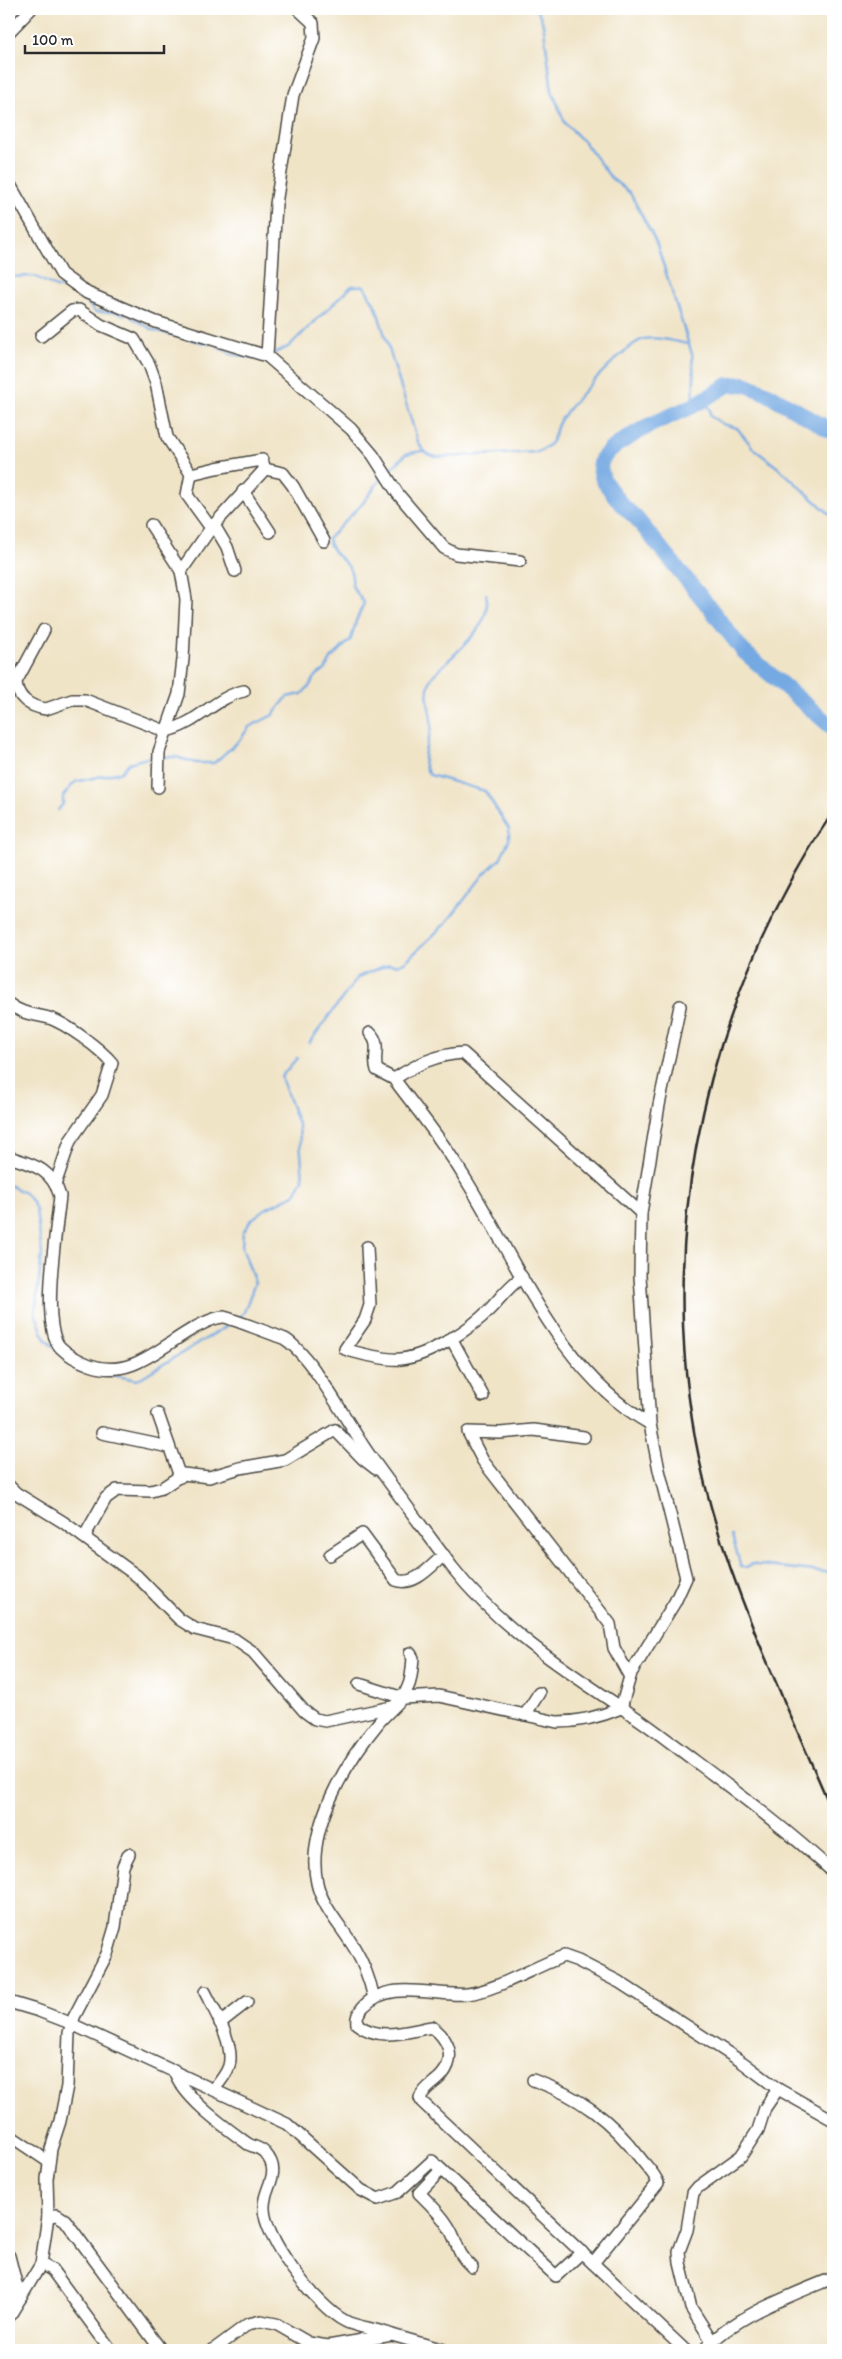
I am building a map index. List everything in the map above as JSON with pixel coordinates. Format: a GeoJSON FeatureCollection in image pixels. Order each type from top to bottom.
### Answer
{"type":"FeatureCollection","features":[{"type":"Feature","properties":{"kind":"street"},"geometry":{"type":"LineString","coordinates":[[9,32],[31,9]]}},
{"type":"Feature","properties":{"kind":"street"},"geometry":{"type":"LineString","coordinates":[[267,356],[276,204],[293,95],[314,38],[313,23],[298,9]]}},
{"type":"Feature","properties":{"kind":"street"},"geometry":{"type":"LineString","coordinates":[[9,183],[62,274],[88,292],[156,322],[267,356],[351,429],[430,533],[449,552],[520,561]]}},
{"type":"Feature","properties":{"kind":"street"},"geometry":{"type":"LineString","coordinates":[[41,336],[72,311],[79,310],[101,325],[134,339],[149,364],[156,383],[164,431],[192,474]]}},
{"type":"Feature","properties":{"kind":"street"},"geometry":{"type":"LineString","coordinates":[[192,474],[262,460],[264,469]]}},
{"type":"Feature","properties":{"kind":"street"},"geometry":{"type":"LineString","coordinates":[[181,571],[212,526],[264,469]]}},
{"type":"Feature","properties":{"kind":"street"},"geometry":{"type":"LineString","coordinates":[[264,469],[283,473],[293,486],[324,541]]}},
{"type":"Feature","properties":{"kind":"street"},"geometry":{"type":"LineString","coordinates":[[192,474],[187,488],[187,495],[226,547],[235,571]]}},
{"type":"Feature","properties":{"kind":"street"},"geometry":{"type":"LineString","coordinates":[[243,491],[270,532]]}},
{"type":"Feature","properties":{"kind":"street"},"geometry":{"type":"LineString","coordinates":[[151,525],[181,571],[186,599],[183,659],[178,694],[159,752],[158,787]]}},
{"type":"Feature","properties":{"kind":"street"},"geometry":{"type":"LineString","coordinates":[[44,630],[16,682],[16,690],[23,699],[46,709],[72,700],[85,700],[165,731],[177,729],[221,702],[244,691]]}},
{"type":"Feature","properties":{"kind":"street"},"geometry":{"type":"LineString","coordinates":[[9,1004],[32,1016],[51,1019],[104,1052],[112,1062],[102,1095],[70,1141],[56,1182]]}},
{"type":"Feature","properties":{"kind":"street"},"geometry":{"type":"LineString","coordinates":[[359,1684],[403,1698],[439,1696],[557,1722],[574,1722],[603,1716],[621,1708],[630,1677],[675,1602],[686,1578],[659,1470],[650,1424],[640,1276],[641,1213],[659,1105],[680,1006]]}},
{"type":"Feature","properties":{"kind":"street"},"geometry":{"type":"LineString","coordinates":[[370,1033],[375,1038],[378,1047],[377,1070],[394,1080],[463,1173],[554,1329],[578,1361],[609,1395],[629,1412],[650,1424]]}},
{"type":"Feature","properties":{"kind":"street"},"geometry":{"type":"LineString","coordinates":[[394,1080],[411,1067],[441,1054],[463,1053],[641,1213]]}},
{"type":"Feature","properties":{"kind":"street"},"geometry":{"type":"LineString","coordinates":[[9,1157],[49,1174],[56,1182],[60,1196],[50,1289],[52,1334],[60,1347],[82,1362],[98,1368],[130,1366],[149,1358],[174,1339],[209,1320],[224,1317],[284,1338],[302,1354],[384,1474],[469,1588],[500,1620],[531,1645],[762,1811],[833,1872]]}},
{"type":"Feature","properties":{"kind":"street"},"geometry":{"type":"LineString","coordinates":[[367,1247],[370,1305],[365,1320],[345,1349],[380,1358],[401,1360],[422,1353],[451,1338],[468,1328],[490,1310],[509,1286],[522,1276]]}},
{"type":"Feature","properties":{"kind":"street"},"geometry":{"type":"LineString","coordinates":[[451,1338],[484,1396]]}},
{"type":"Feature","properties":{"kind":"street"},"geometry":{"type":"LineString","coordinates":[[158,1414],[180,1476]]}},
{"type":"Feature","properties":{"kind":"street"},"geometry":{"type":"LineString","coordinates":[[84,1537],[106,1498],[117,1490],[151,1491],[162,1488],[183,1474],[209,1477],[240,1468],[285,1460],[335,1430],[363,1460],[384,1474]]}},
{"type":"Feature","properties":{"kind":"street"},"geometry":{"type":"LineString","coordinates":[[584,1437],[534,1430],[500,1433],[468,1432],[488,1468],[610,1624],[614,1648],[630,1677]]}},
{"type":"Feature","properties":{"kind":"street"},"geometry":{"type":"LineString","coordinates":[[102,1433],[170,1447]]}},
{"type":"Feature","properties":{"kind":"street"},"geometry":{"type":"LineString","coordinates":[[9,1486],[16,1494],[84,1537],[137,1576],[179,1619],[195,1629],[234,1640],[253,1652],[304,1711],[315,1719],[325,1721],[392,1707]]}},
{"type":"Feature","properties":{"kind":"street"},"geometry":{"type":"LineString","coordinates":[[330,1555],[362,1534],[396,1580],[408,1582],[419,1576],[444,1555]]}},
{"type":"Feature","properties":{"kind":"street"},"geometry":{"type":"LineString","coordinates":[[374,1998],[367,1974],[356,1950],[325,1901],[317,1884],[315,1845],[326,1811],[346,1770],[379,1722],[403,1698],[409,1686],[414,1658],[410,1653]]}},
{"type":"Feature","properties":{"kind":"street"},"geometry":{"type":"LineString","coordinates":[[525,1715],[539,1693]]}},
{"type":"Feature","properties":{"kind":"street"},"geometry":{"type":"LineString","coordinates":[[9,2317],[41,2264],[48,2216],[49,2162],[67,2086],[69,2033],[107,1954],[115,1928],[123,1866],[129,1854]]}},
{"type":"Feature","properties":{"kind":"street"},"geometry":{"type":"LineString","coordinates":[[685,2350],[422,2102],[420,2098],[423,2091],[442,2075],[450,2060],[450,2048],[438,2031],[432,2027],[391,2035],[372,2033],[358,2024],[356,2018],[365,2005],[374,1998],[403,1991],[467,1994],[515,1977],[564,1956],[619,1982],[742,2062],[778,2089],[833,2120]]}},
{"type":"Feature","properties":{"kind":"street"},"geometry":{"type":"LineString","coordinates":[[204,1992],[225,2037],[229,2063],[226,2074],[214,2089]]}},
{"type":"Feature","properties":{"kind":"street"},"geometry":{"type":"LineString","coordinates":[[9,2002],[39,2010],[72,2024],[288,2124],[361,2190],[378,2199],[398,2192],[432,2161],[556,2276],[582,2252]]}},
{"type":"Feature","properties":{"kind":"street"},"geometry":{"type":"LineString","coordinates":[[220,2023],[247,2002]]}},
{"type":"Feature","properties":{"kind":"street"},"geometry":{"type":"LineString","coordinates":[[174,2070],[177,2079],[189,2094],[250,2145],[264,2152],[270,2160],[273,2180],[264,2200],[263,2209],[267,2226],[304,2286],[344,2321],[377,2329],[444,2350]]}},
{"type":"Feature","properties":{"kind":"street"},"geometry":{"type":"LineString","coordinates":[[533,2080],[555,2088],[600,2115],[624,2137],[658,2184],[593,2263]]}},
{"type":"Feature","properties":{"kind":"street"},"geometry":{"type":"LineString","coordinates":[[778,2089],[765,2108],[758,2130],[741,2156],[698,2187],[693,2193],[687,2230],[679,2251],[691,2308],[708,2346],[750,2316],[833,2278]]}},
{"type":"Feature","properties":{"kind":"street"},"geometry":{"type":"LineString","coordinates":[[9,2135],[49,2162]]}},
{"type":"Feature","properties":{"kind":"street"},"geometry":{"type":"LineString","coordinates":[[441,2170],[419,2193],[440,2214],[450,2228],[458,2253],[472,2267]]}},
{"type":"Feature","properties":{"kind":"street"},"geometry":{"type":"LineString","coordinates":[[48,2216],[57,2215],[65,2220],[161,2350]]}},
{"type":"Feature","properties":{"kind":"street"},"geometry":{"type":"LineString","coordinates":[[9,2256],[20,2300]]}},
{"type":"Feature","properties":{"kind":"street"},"geometry":{"type":"LineString","coordinates":[[41,2264],[52,2270],[111,2350]]}},
{"type":"Feature","properties":{"kind":"street"},"geometry":{"type":"LineString","coordinates":[[213,2350],[248,2324],[261,2322],[276,2324],[309,2343],[328,2346],[392,2335]]}},
{"type":"Feature","properties":{"kind":"street"},"geometry":{"type":"LineString","coordinates":[[362,2339],[372,2350]]}},
{"type":"Feature","properties":{"kind":"waterway"},"geometry":{"type":"LineString","coordinates":[[536,9],[541,17],[544,29],[552,91],[565,123],[585,143],[611,178],[630,193],[656,242],[692,354],[694,377],[693,406]]}},
{"type":"Feature","properties":{"kind":"waterway"},"geometry":{"type":"LineString","coordinates":[[9,277],[34,276],[56,287],[72,289]]}},
{"type":"Feature","properties":{"kind":"waterway"},"geometry":{"type":"LineString","coordinates":[[272,354],[288,347],[352,286],[364,286],[376,307],[418,442],[427,454],[441,457],[538,452],[552,441],[558,424],[576,400],[613,362],[635,343],[644,339],[655,338],[689,344]]}},
{"type":"Feature","properties":{"kind":"waterway"},"geometry":{"type":"LineString","coordinates":[[79,293],[95,312],[117,312],[126,315]]}},
{"type":"Feature","properties":{"kind":"waterway"},"geometry":{"type":"LineString","coordinates":[[131,317],[153,330],[210,344]]}},
{"type":"Feature","properties":{"kind":"waterway"},"geometry":{"type":"LineString","coordinates":[[218,346],[231,354],[259,359]]}},
{"type":"Feature","properties":{"kind":"waterway"},"geometry":{"type":"LineString","coordinates":[[833,432],[768,394],[745,384],[728,385],[693,406],[650,425],[626,439],[610,450],[602,459],[600,467],[603,480],[621,504],[636,518],[743,651],[833,728]]}},
{"type":"Feature","properties":{"kind":"waterway"},"geometry":{"type":"LineString","coordinates":[[703,400],[710,410],[710,416],[723,424],[737,428],[754,449],[781,470],[833,517]]}},
{"type":"Feature","properties":{"kind":"waterway"},"geometry":{"type":"LineString","coordinates":[[388,472],[406,454],[422,451]]}},
{"type":"Feature","properties":{"kind":"waterway"},"geometry":{"type":"LineString","coordinates":[[163,757],[176,757],[196,763],[214,763],[240,740],[249,727],[273,715],[287,697],[302,694],[316,675],[325,670],[331,659],[351,639],[364,603],[352,586],[350,570],[334,552],[328,539],[363,503],[382,477]]}},
{"type":"Feature","properties":{"kind":"waterway"},"geometry":{"type":"LineString","coordinates":[[309,1043],[358,977],[389,964],[397,965],[406,961],[446,923],[484,874],[500,859],[509,840],[509,829],[485,791],[430,775],[424,763],[431,727],[427,694],[430,681],[436,672],[468,641],[481,624],[487,605],[486,594]]}},
{"type":"Feature","properties":{"kind":"waterway"},"geometry":{"type":"LineString","coordinates":[[58,810],[63,804],[63,796],[75,782],[121,772],[129,763],[154,756]]}},
{"type":"Feature","properties":{"kind":"waterway"},"geometry":{"type":"LineString","coordinates":[[239,1318],[244,1312],[255,1283],[242,1247],[243,1232],[251,1220],[265,1209],[294,1195],[303,1180],[299,1127],[281,1077],[297,1058]]}},
{"type":"Feature","properties":{"kind":"waterway"},"geometry":{"type":"LineString","coordinates":[[9,1185],[25,1193],[36,1210],[42,1254],[35,1313],[45,1339],[65,1358]]}},
{"type":"Feature","properties":{"kind":"waterway"},"geometry":{"type":"LineString","coordinates":[[97,1372],[137,1380],[232,1323]]}},
{"type":"Feature","properties":{"kind":"waterway"},"geometry":{"type":"LineString","coordinates":[[732,1536],[741,1567],[747,1568],[751,1564],[833,1573]]}},
{"type":"Feature","properties":{"kind":"railway"},"geometry":{"type":"LineString","coordinates":[[833,812],[786,890],[747,973],[717,1058],[696,1147],[685,1237],[683,1327],[692,1418],[711,1507],[723,1546],[751,1624],[833,1813]]}}]}
